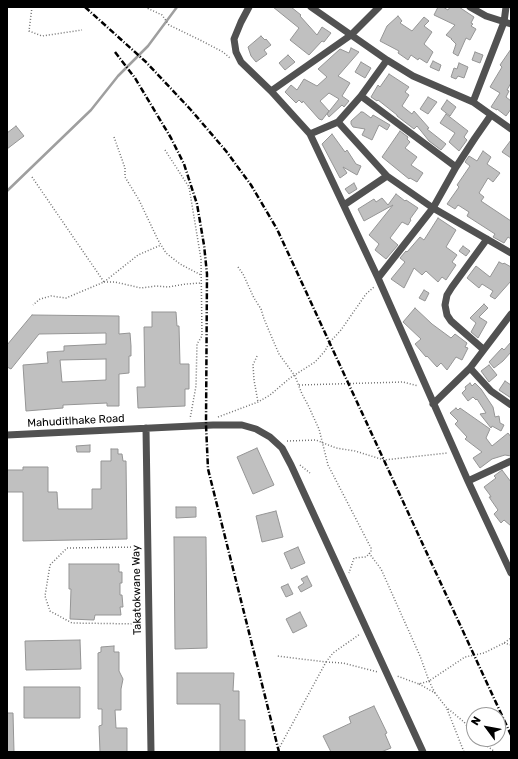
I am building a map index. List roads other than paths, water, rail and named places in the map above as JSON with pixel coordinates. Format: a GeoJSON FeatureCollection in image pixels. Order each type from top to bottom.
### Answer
{"type":"FeatureCollection","features":[{"type":"Feature","properties":{"kind":"street"},"geometry":{"type":"LineString","coordinates":[[249,7],[234,39],[236,52],[241,62],[271,91],[310,134],[344,205],[377,281],[511,573]]}},
{"type":"Feature","properties":{"kind":"street"},"geometry":{"type":"LineString","coordinates":[[311,7],[320,10],[351,35],[413,76],[473,102],[511,129]]}},
{"type":"Feature","properties":{"kind":"street"},"geometry":{"type":"LineString","coordinates":[[271,91],[351,35],[379,7]]}},
{"type":"Feature","properties":{"kind":"street"},"geometry":{"type":"LineString","coordinates":[[470,7],[482,14],[511,24]]}},
{"type":"Feature","properties":{"kind":"street"},"geometry":{"type":"LineString","coordinates":[[473,102],[504,22],[506,7]]}},
{"type":"Feature","properties":{"kind":"street"},"geometry":{"type":"LineString","coordinates":[[310,134],[338,122],[361,96],[387,60]]}},
{"type":"Feature","properties":{"kind":"street"},"geometry":{"type":"LineString","coordinates":[[361,96],[456,168]]}},
{"type":"Feature","properties":{"kind":"street"},"geometry":{"type":"LineString","coordinates":[[377,281],[432,208],[491,115]]}},
{"type":"Feature","properties":{"kind":"street"},"geometry":{"type":"LineString","coordinates":[[338,122],[387,176],[432,208],[511,253]]}},
{"type":"Feature","properties":{"kind":"street"},"geometry":{"type":"LineString","coordinates":[[344,205],[387,176]]}},
{"type":"Feature","properties":{"kind":"street"},"geometry":{"type":"LineString","coordinates":[[483,349],[451,321],[447,315],[445,305],[447,295],[452,287],[487,239]]}},
{"type":"Feature","properties":{"kind":"street"},"geometry":{"type":"LineString","coordinates":[[433,404],[470,368],[511,314]]}},
{"type":"Feature","properties":{"kind":"street"},"geometry":{"type":"LineString","coordinates":[[470,368],[491,391],[511,405]]}},
{"type":"Feature","properties":{"kind":"street","name":"Mahuditlhake Road"},"geometry":{"type":"LineString","coordinates":[[7,435],[206,425],[242,425],[256,429],[270,437],[282,448],[291,464],[423,752]]}},
{"type":"Feature","properties":{"kind":"street","name":"Takatokwane Way"},"geometry":{"type":"LineString","coordinates":[[146,428],[151,752]]}},
{"type":"Feature","properties":{"kind":"street"},"geometry":{"type":"LineString","coordinates":[[468,481],[511,461]]}},
{"type":"Feature","properties":{"kind":"waterway"},"geometry":{"type":"LineString","coordinates":[[7,191],[91,110],[118,76],[148,46],[177,7]]}},
{"type":"Feature","properties":{"kind":"railway"},"geometry":{"type":"LineString","coordinates":[[85,7],[146,62],[191,110],[226,151],[251,185],[277,229],[511,735]]}},
{"type":"Feature","properties":{"kind":"railway"},"geometry":{"type":"LineString","coordinates":[[115,52],[135,78],[171,138],[184,164],[197,204],[207,274],[206,425],[208,469],[279,752]]}}]}
